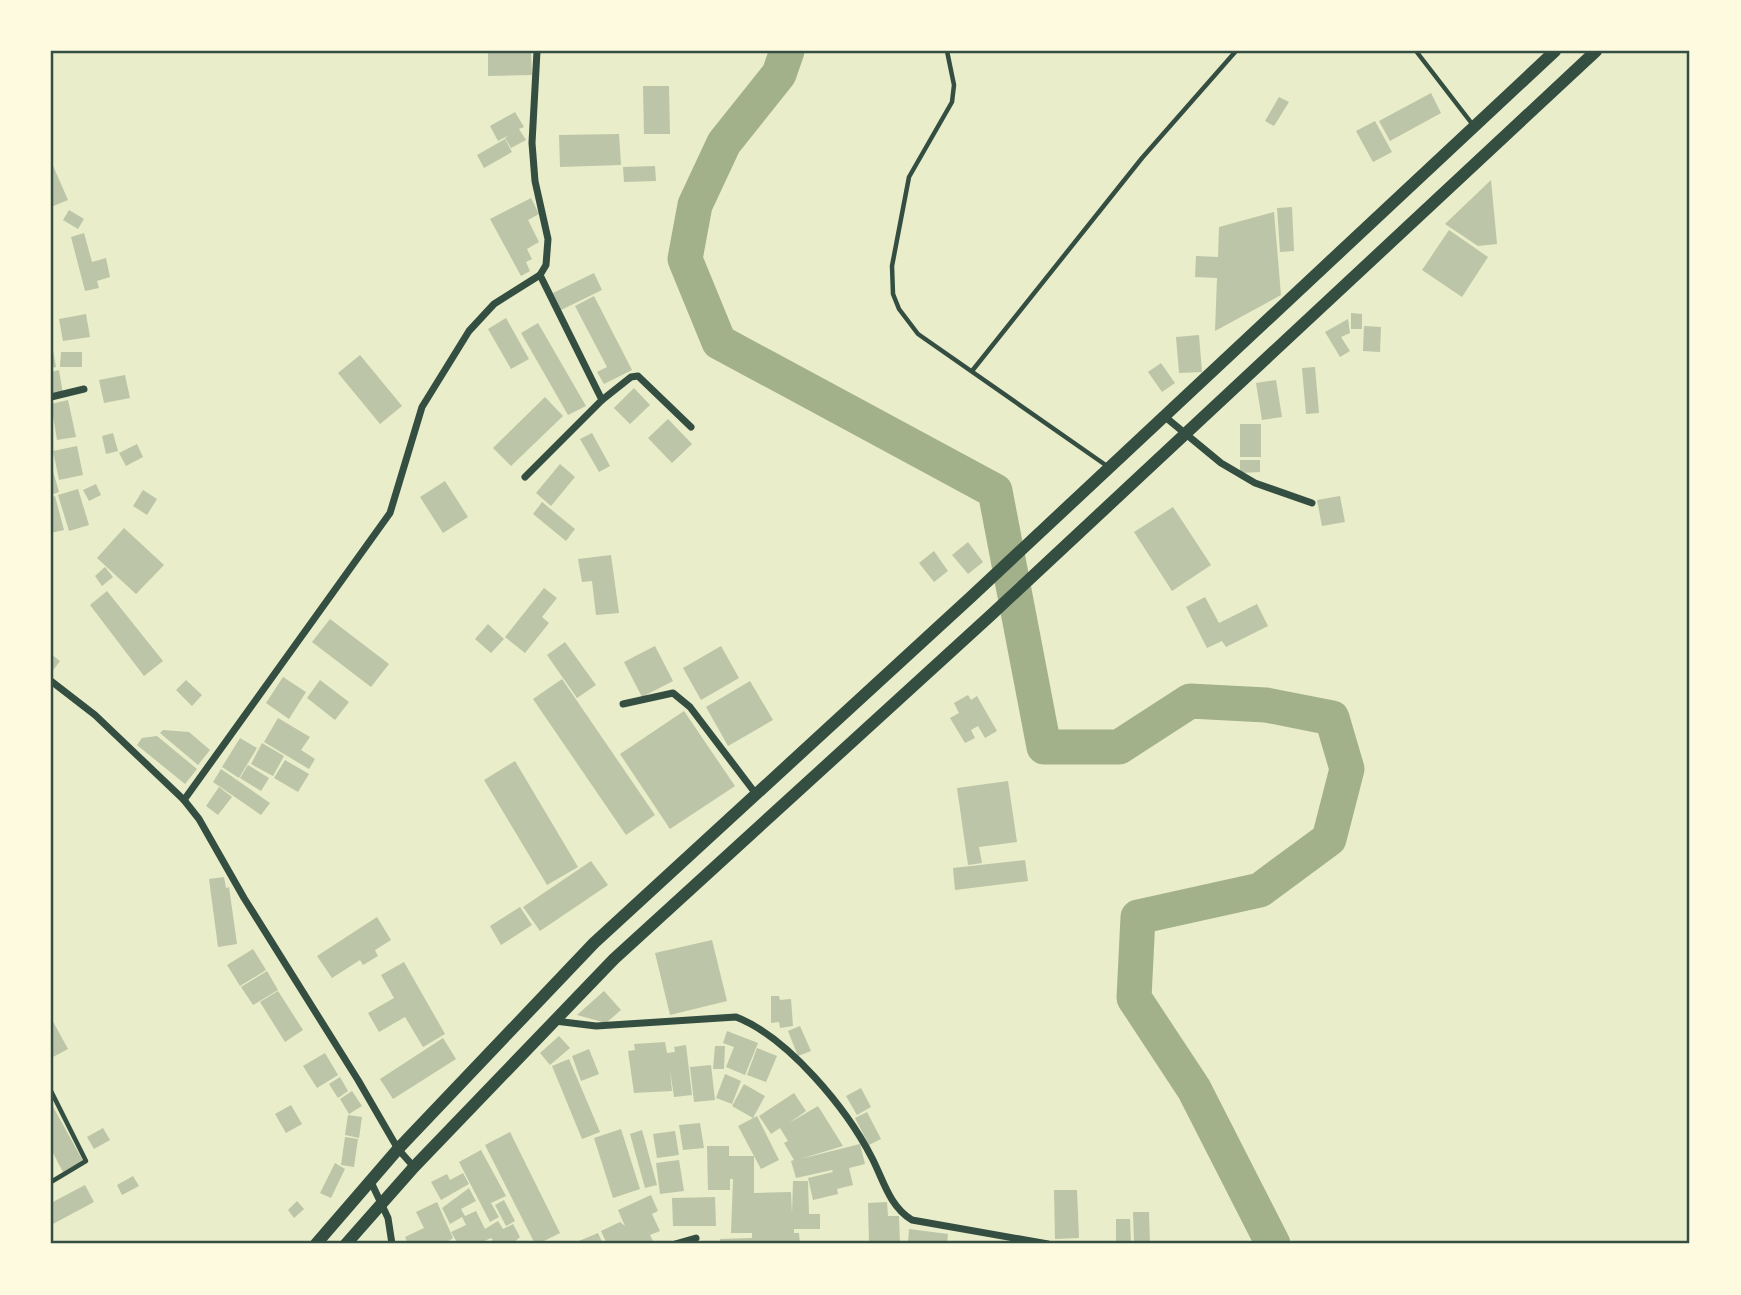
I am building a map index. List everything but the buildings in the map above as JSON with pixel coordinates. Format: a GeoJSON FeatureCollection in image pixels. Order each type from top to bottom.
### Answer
{"type":"FeatureCollection","features":[{"type":"Feature","properties":{"kind":"main road"},"geometry":{"type":"LineString","coordinates":[[316,1244],[398,1149],[594,943],[972,596],[1104,469],[1555,51]]}},
{"type":"Feature","properties":{"kind":"main road"},"geometry":{"type":"LineString","coordinates":[[346,1244],[414,1167],[614,958],[991,615],[1596,51]]}},
{"type":"Feature","properties":{"kind":"street"},"geometry":{"type":"LineString","coordinates":[[184,800],[390,513],[422,407],[469,331],[494,304],[540,275],[549,253],[533,161],[537,51]]}},
{"type":"Feature","properties":{"kind":"street"},"geometry":{"type":"LineString","coordinates":[[540,275],[602,400]]}},
{"type":"Feature","properties":{"kind":"street"},"geometry":{"type":"LineString","coordinates":[[525,477],[602,400],[631,377],[638,376],[691,427]]}},
{"type":"Feature","properties":{"kind":"street"},"geometry":{"type":"LineString","coordinates":[[51,397],[84,389]]}},
{"type":"Feature","properties":{"kind":"street"},"geometry":{"type":"LineString","coordinates":[[1163,415],[1183,434],[1255,483],[1312,503]]}},
{"type":"Feature","properties":{"kind":"street"},"geometry":{"type":"LineString","coordinates":[[51,681],[95,715],[184,800],[398,1149],[414,1167]]}},
{"type":"Feature","properties":{"kind":"street"},"geometry":{"type":"LineString","coordinates":[[623,704],[673,693],[690,707],[756,794]]}},
{"type":"Feature","properties":{"kind":"street"},"geometry":{"type":"LineString","coordinates":[[554,1021],[596,1026],[736,1017],[749,1022],[804,1068],[839,1107],[871,1156],[887,1192],[904,1215],[912,1220],[1048,1244]]}},
{"type":"Feature","properties":{"kind":"street"},"geometry":{"type":"LineString","coordinates":[[371,1182],[382,1203],[392,1244]]}},
{"type":"Feature","properties":{"kind":"street"},"geometry":{"type":"LineString","coordinates":[[675,1244],[696,1237]]}},
{"type":"Feature","properties":{"kind":"lane"},"geometry":{"type":"LineString","coordinates":[[947,51],[954,85],[952,102],[916,161],[904,190],[891,280],[893,294],[907,321],[918,334],[1104,469]]}},
{"type":"Feature","properties":{"kind":"lane"},"geometry":{"type":"LineString","coordinates":[[972,372],[1142,158],[1236,51]]}},
{"type":"Feature","properties":{"kind":"lane"},"geometry":{"type":"LineString","coordinates":[[1416,51],[1474,126]]}},
{"type":"Feature","properties":{"kind":"lane"},"geometry":{"type":"LineString","coordinates":[[51,1091],[86,1161],[51,1182]]}},
{"type":"Feature","properties":{"kind":"waterway"},"geometry":{"type":"LineString","coordinates":[[787,51],[779,74],[724,143],[695,205],[685,259],[719,342],[995,491],[1044,747],[1119,747],[1190,701],[1266,705],[1332,718],[1347,769],[1329,839],[1260,890],[1138,917],[1134,998],[1194,1089],[1273,1244]]}}]}
